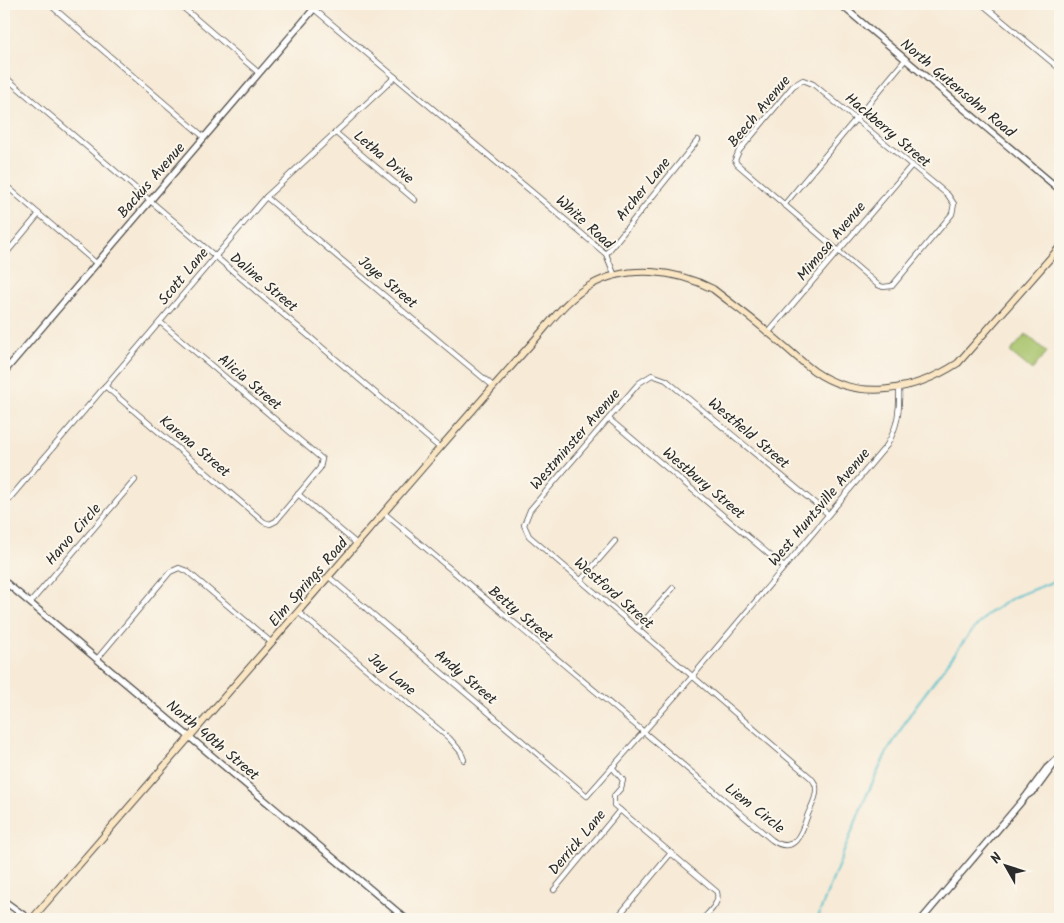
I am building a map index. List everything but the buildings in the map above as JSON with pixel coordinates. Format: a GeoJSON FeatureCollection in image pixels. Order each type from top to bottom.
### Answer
{"type":"FeatureCollection","features":[{"type":"Feature","properties":{"kind":"main road"},"geometry":{"type":"LineString","coordinates":[[615,276],[634,272],[653,272],[672,274],[700,282],[713,289],[769,332],[815,371],[836,382],[860,389],[899,388],[938,375],[958,363],[1060,247]]}},
{"type":"Feature","properties":{"kind":"main road","name":"Elm Springs Road"},"geometry":{"type":"LineString","coordinates":[[30,919],[191,737],[493,386],[573,298],[589,286],[615,276]]}},
{"type":"Feature","properties":{"kind":"street"},"geometry":{"type":"LineString","coordinates":[[49,4],[204,137]]}},
{"type":"Feature","properties":{"kind":"street"},"geometry":{"type":"LineString","coordinates":[[179,4],[259,73]]}},
{"type":"Feature","properties":{"kind":"street","name":"White Road"},"geometry":{"type":"LineString","coordinates":[[308,4],[316,6],[395,77],[606,254],[615,276]]}},
{"type":"Feature","properties":{"kind":"street","name":"North Gutensohn Road"},"geometry":{"type":"LineString","coordinates":[[840,4],[1060,190]]}},
{"type":"Feature","properties":{"kind":"street"},"geometry":{"type":"LineString","coordinates":[[982,4],[1060,69]]}},
{"type":"Feature","properties":{"kind":"street","name":"Backus Avenue"},"geometry":{"type":"LineString","coordinates":[[4,372],[316,6]]}},
{"type":"Feature","properties":{"kind":"street"},"geometry":{"type":"LineString","coordinates":[[839,252],[784,205],[905,60]]}},
{"type":"Feature","properties":{"kind":"street","name":"Daline Street"},"geometry":{"type":"LineString","coordinates":[[4,76],[440,448]]}},
{"type":"Feature","properties":{"kind":"street","name":"Scott Lane"},"geometry":{"type":"LineString","coordinates":[[4,505],[266,197],[395,77]]}},
{"type":"Feature","properties":{"kind":"street","name":"Hackberry Street"},"geometry":{"type":"LineString","coordinates":[[803,80],[813,84],[912,165],[948,195],[954,204],[952,214],[897,283],[888,288],[878,285],[839,252]]}},
{"type":"Feature","properties":{"kind":"street","name":"Beech Avenue"},"geometry":{"type":"LineString","coordinates":[[784,205],[739,167],[735,160],[739,151],[793,86],[803,80]]}},
{"type":"Feature","properties":{"kind":"street","name":"Letha Drive"},"geometry":{"type":"LineString","coordinates":[[336,133],[415,200]]}},
{"type":"Feature","properties":{"kind":"street","name":"Archer Lane"},"geometry":{"type":"LineString","coordinates":[[606,254],[698,140]]}},
{"type":"Feature","properties":{"kind":"street","name":"Mimosa Avenue"},"geometry":{"type":"LineString","coordinates":[[769,332],[912,165]]}},
{"type":"Feature","properties":{"kind":"street"},"geometry":{"type":"LineString","coordinates":[[4,184],[96,263]]}},
{"type":"Feature","properties":{"kind":"street","name":"Joye Street"},"geometry":{"type":"LineString","coordinates":[[266,197],[493,386]]}},
{"type":"Feature","properties":{"kind":"street"},"geometry":{"type":"LineString","coordinates":[[4,256],[40,214]]}},
{"type":"Feature","properties":{"kind":"street","name":"Alicia Street"},"geometry":{"type":"LineString","coordinates":[[160,322],[323,462],[298,494]]}},
{"type":"Feature","properties":{"kind":"street","name":"Westminster Avenue"},"geometry":{"type":"LineString","coordinates":[[524,525],[530,510],[640,383],[652,375]]}},
{"type":"Feature","properties":{"kind":"street","name":"Westfield Street"},"geometry":{"type":"LineString","coordinates":[[652,375],[666,380],[828,514]]}},
{"type":"Feature","properties":{"kind":"street","name":"Karena Street"},"geometry":{"type":"LineString","coordinates":[[105,386],[264,522],[270,524],[276,521],[298,494]]}},
{"type":"Feature","properties":{"kind":"street","name":"West Huntsville Avenue"},"geometry":{"type":"LineString","coordinates":[[587,796],[692,677],[887,445],[898,421],[900,408],[899,388]]}},
{"type":"Feature","properties":{"kind":"street","name":"Westbury Street"},"geometry":{"type":"LineString","coordinates":[[609,419],[784,567]]}},
{"type":"Feature","properties":{"kind":"street","name":"Harvo Circle"},"geometry":{"type":"LineString","coordinates":[[30,603],[135,480]]}},
{"type":"Feature","properties":{"kind":"street"},"geometry":{"type":"LineString","coordinates":[[298,494],[357,544]]}},
{"type":"Feature","properties":{"kind":"street","name":"Betty Street"},"geometry":{"type":"LineString","coordinates":[[384,513],[642,734]]}},
{"type":"Feature","properties":{"kind":"street","name":"Westford Street"},"geometry":{"type":"LineString","coordinates":[[524,525],[529,536],[692,677]]}},
{"type":"Feature","properties":{"kind":"street"},"geometry":{"type":"LineString","coordinates":[[581,580],[616,541]]}},
{"type":"Feature","properties":{"kind":"street"},"geometry":{"type":"LineString","coordinates":[[97,659],[170,572],[179,568],[187,571],[272,643]]}},
{"type":"Feature","properties":{"kind":"street","name":"Andy Street"},"geometry":{"type":"LineString","coordinates":[[329,577],[587,796]]}},
{"type":"Feature","properties":{"kind":"street","name":"North 40th Street"},"geometry":{"type":"LineString","coordinates":[[4,581],[406,919]]}},
{"type":"Feature","properties":{"kind":"street"},"geometry":{"type":"LineString","coordinates":[[637,629],[673,588]]}},
{"type":"Feature","properties":{"kind":"street","name":"Jay Lane"},"geometry":{"type":"LineString","coordinates":[[298,612],[449,738],[461,752],[464,760]]}},
{"type":"Feature","properties":{"kind":"street","name":"Liem Circle"},"geometry":{"type":"LineString","coordinates":[[642,734],[776,843],[789,845],[800,838],[816,794],[814,781],[692,677]]}},
{"type":"Feature","properties":{"kind":"street"},"geometry":{"type":"LineString","coordinates":[[922,919],[1027,795],[1037,779],[1058,758]]}},
{"type":"Feature","properties":{"kind":"street"},"geometry":{"type":"LineString","coordinates":[[612,768],[623,780],[614,801],[620,810],[715,888],[719,896],[716,905],[703,919]]}},
{"type":"Feature","properties":{"kind":"street","name":"Derrick Lane"},"geometry":{"type":"LineString","coordinates":[[554,890],[620,810]]}},
{"type":"Feature","properties":{"kind":"street"},"geometry":{"type":"LineString","coordinates":[[616,919],[671,853]]}},
{"type":"Feature","properties":{"kind":"street"},"geometry":{"type":"LineString","coordinates":[[4,901],[30,919]]}},
{"type":"Feature","properties":{"kind":"green space"},"geometry":{"type":"Polygon","coordinates":[[[1026,334],[1047,352],[1032,370],[1010,352],[1026,334]]]}},
{"type":"Feature","properties":{"kind":"waterway"},"geometry":{"type":"LineString","coordinates":[[817,919],[864,801],[886,754],[912,711],[970,633],[989,613],[1014,597],[1060,579]]}}]}
